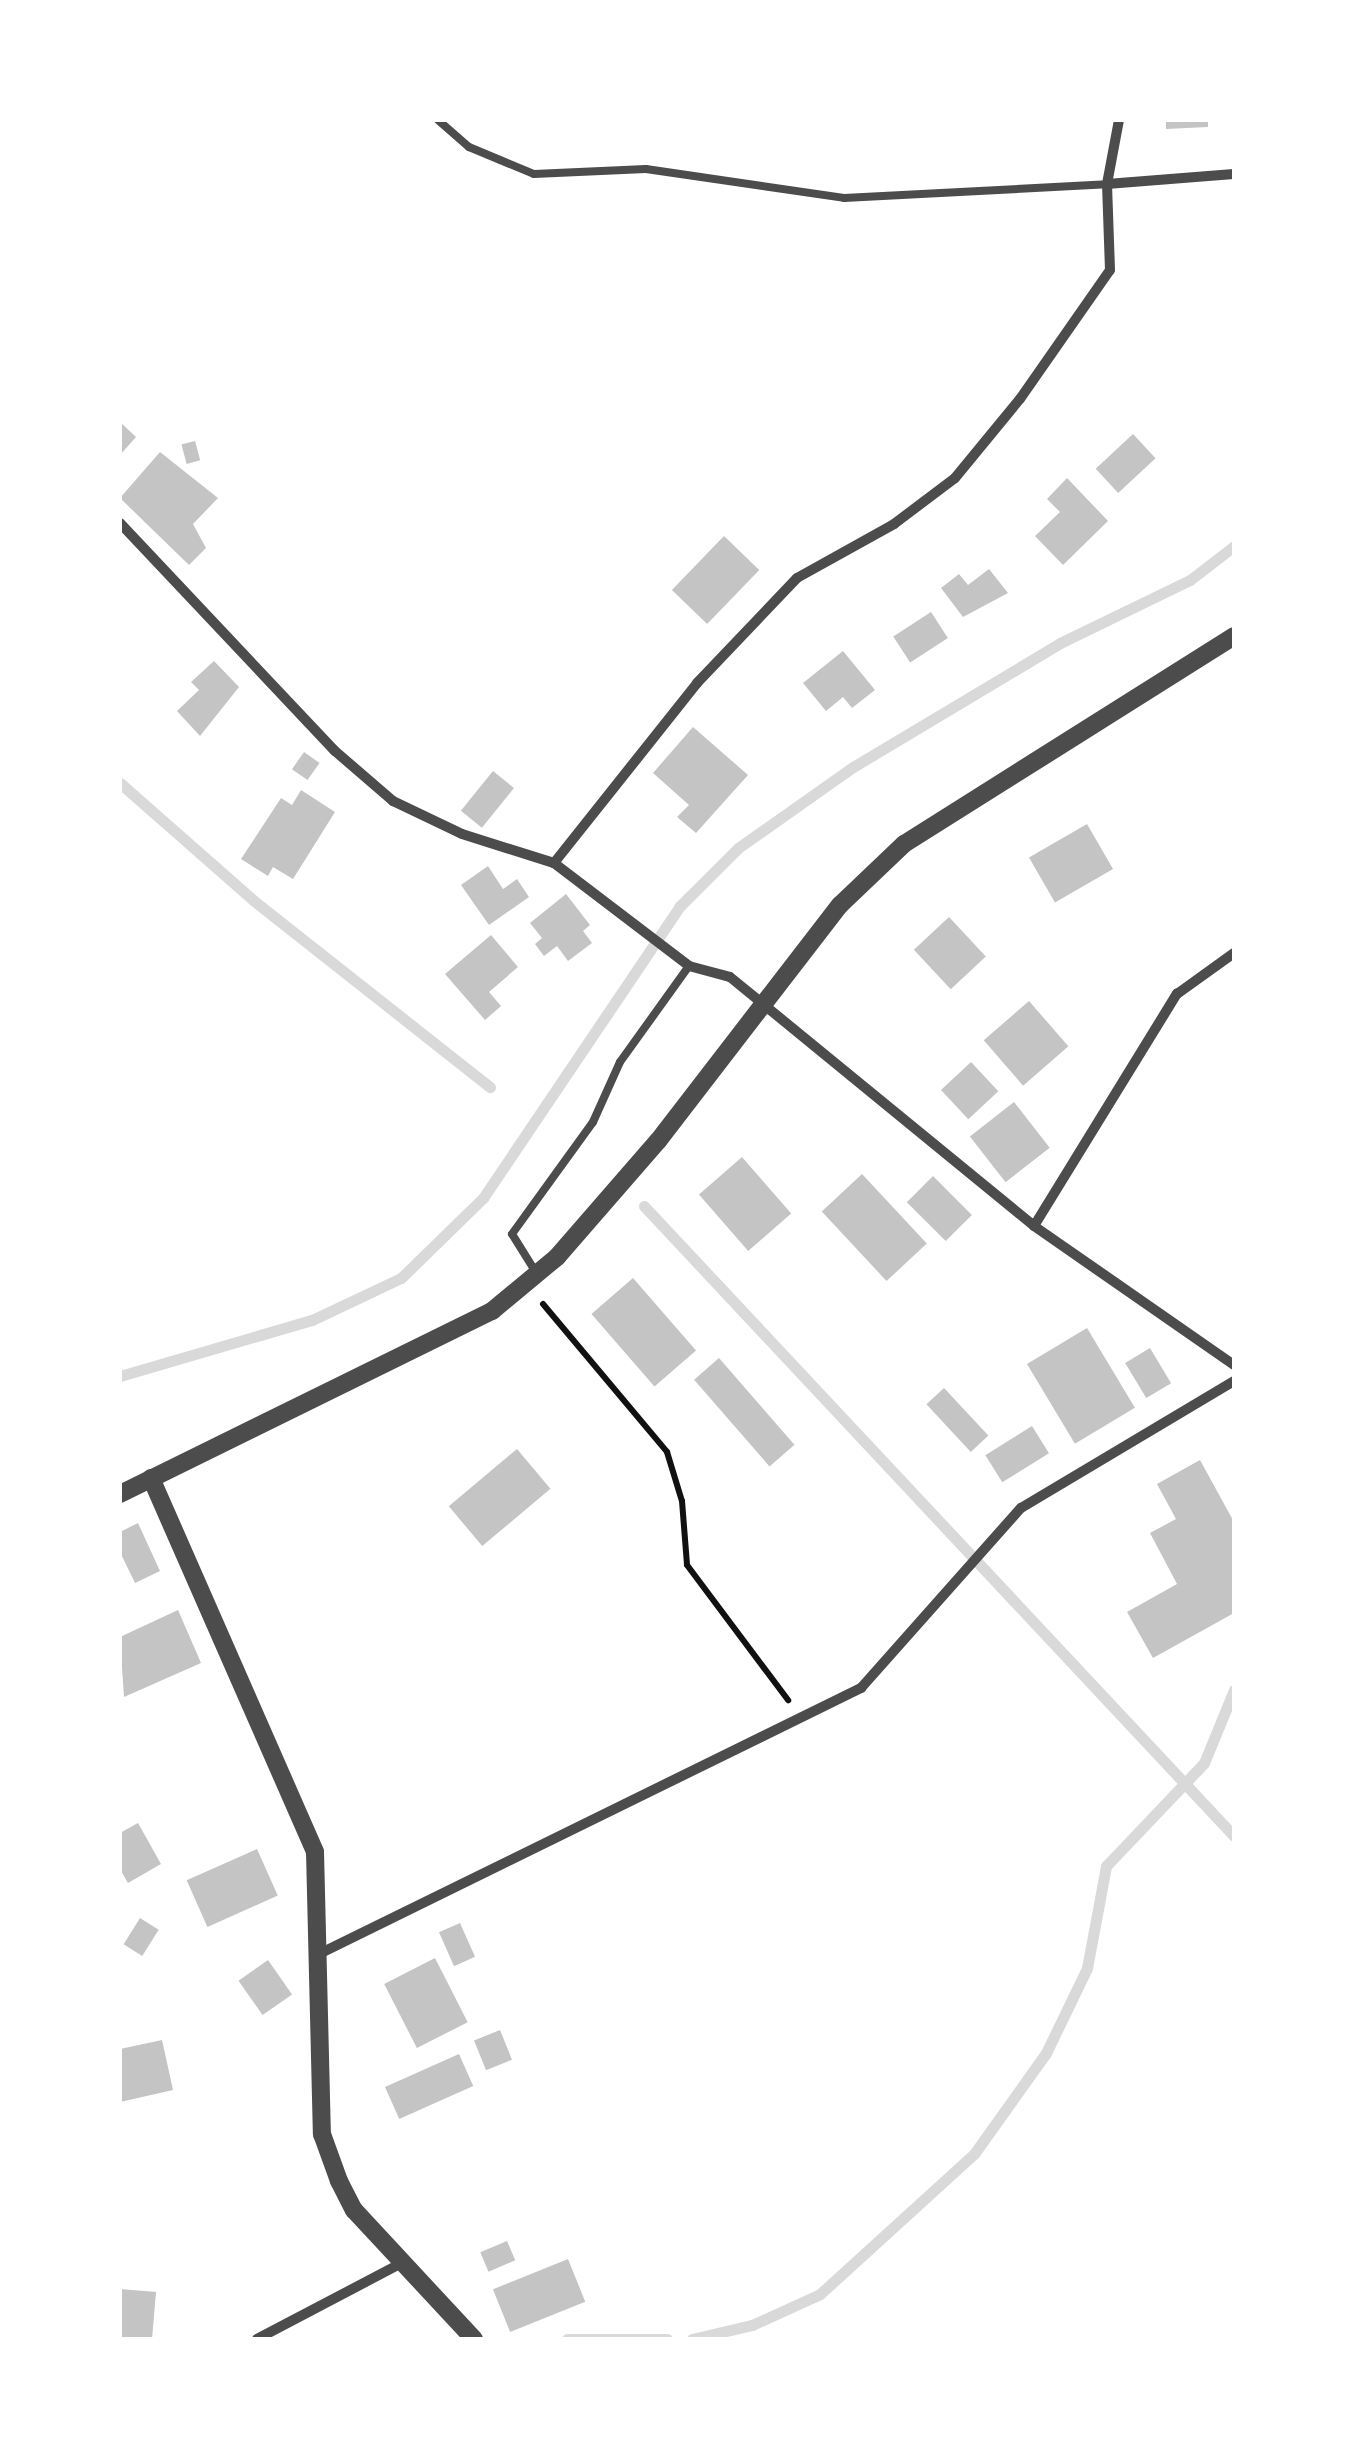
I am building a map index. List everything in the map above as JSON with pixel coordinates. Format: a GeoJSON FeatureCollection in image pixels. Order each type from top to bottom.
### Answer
{"type":"FeatureCollection","features":[{"type":"Feature","properties":{"kind":"street"},"geometry":{"type":"LineString","coordinates":[[554,863],[698,683],[797,578],[894,524],[955,478],[998,426],[1110,270],[1107,184],[1119,120]]}},
{"type":"Feature","properties":{"kind":"street"},"geometry":{"type":"LineString","coordinates":[[1107,184],[1234,174]]}},
{"type":"Feature","properties":{"kind":"street"},"geometry":{"type":"LineString","coordinates":[[120,524],[335,751],[394,801],[462,834],[554,863],[689,966],[730,976],[1034,1226],[1234,1365]]}},
{"type":"Feature","properties":{"kind":"street"},"geometry":{"type":"LineString","coordinates":[[120,1494],[395,1364],[492,1311],[531,1279],[658,1142],[762,1001],[840,905],[904,844],[1234,636]]}},
{"type":"Feature","properties":{"kind":"street"},"geometry":{"type":"LineString","coordinates":[[1034,1226],[1178,994],[1234,953]]}},
{"type":"Feature","properties":{"kind":"street"},"geometry":{"type":"LineString","coordinates":[[321,1952],[804,1721],[860,1688],[895,1656],[954,1579],[1021,1508],[1234,1381]]}},
{"type":"Feature","properties":{"kind":"street"},"geometry":{"type":"LineString","coordinates":[[151,1478],[315,1852],[321,1952],[322,2134],[354,2210],[400,2264],[474,2339]]}},
{"type":"Feature","properties":{"kind":"street"},"geometry":{"type":"LineString","coordinates":[[256,2339],[400,2264]]}},
{"type":"Feature","properties":{"kind":"lane"},"geometry":{"type":"LineString","coordinates":[[438,120],[469,146],[534,174],[646,169],[844,198],[1107,184]]}},
{"type":"Feature","properties":{"kind":"lane"},"geometry":{"type":"LineString","coordinates":[[531,1279],[512,1234],[593,1122],[620,1062],[689,966]]}},
{"type":"Feature","properties":{"kind":"path"},"geometry":{"type":"LineString","coordinates":[[531,1279],[668,1452],[682,1501],[687,1566],[804,1721]]}},
{"type":"Feature","properties":{"kind":"building"},"geometry":{"type":"Polygon","coordinates":[[[1166,120],[1208,120],[1208,127],[1166,129],[1166,120]]]}},
{"type":"Feature","properties":{"kind":"building"},"geometry":{"type":"Polygon","coordinates":[[[120,422],[136,437],[120,455],[120,422]]]}},
{"type":"Feature","properties":{"kind":"building"},"geometry":{"type":"Polygon","coordinates":[[[1133,434],[1156,458],[1118,493],[1096,469],[1133,434]]]}},
{"type":"Feature","properties":{"kind":"building"},"geometry":{"type":"Polygon","coordinates":[[[195,441],[200,460],[187,464],[181,445],[195,441]]]}},
{"type":"Feature","properties":{"kind":"building"},"geometry":{"type":"Polygon","coordinates":[[[160,452],[218,498],[193,524],[206,548],[189,565],[120,498],[160,452]]]}},
{"type":"Feature","properties":{"kind":"building"},"geometry":{"type":"Polygon","coordinates":[[[1067,478],[1108,521],[1063,565],[1035,536],[1060,512],[1047,499],[1067,478]]]}},
{"type":"Feature","properties":{"kind":"building"},"geometry":{"type":"Polygon","coordinates":[[[724,536],[759,570],[707,624],[672,590],[724,536]]]}},
{"type":"Feature","properties":{"kind":"building"},"geometry":{"type":"Polygon","coordinates":[[[989,569],[1008,593],[963,617],[941,588],[959,574],[968,585],[989,569]]]}},
{"type":"Feature","properties":{"kind":"building"},"geometry":{"type":"Polygon","coordinates":[[[931,612],[948,638],[910,663],[893,637],[931,612]]]}},
{"type":"Feature","properties":{"kind":"building"},"geometry":{"type":"Polygon","coordinates":[[[843,651],[875,690],[852,708],[843,697],[826,711],[803,683],[843,651]]]}},
{"type":"Feature","properties":{"kind":"building"},"geometry":{"type":"Polygon","coordinates":[[[214,661],[239,687],[200,736],[177,711],[199,690],[191,682],[214,661]]]}},
{"type":"Feature","properties":{"kind":"building"},"geometry":{"type":"Polygon","coordinates":[[[693,727],[748,775],[696,833],[677,817],[689,805],[653,773],[693,727]]]}},
{"type":"Feature","properties":{"kind":"building"},"geometry":{"type":"Polygon","coordinates":[[[304,752],[320,763],[308,780],[292,769],[304,752]]]}},
{"type":"Feature","properties":{"kind":"building"},"geometry":{"type":"Polygon","coordinates":[[[493,771],[514,788],[482,828],[461,811],[493,771]]]}},
{"type":"Feature","properties":{"kind":"building"},"geometry":{"type":"Polygon","coordinates":[[[301,790],[335,812],[293,879],[273,867],[268,876],[241,859],[281,798],[292,805],[301,790]]]}},
{"type":"Feature","properties":{"kind":"building"},"geometry":{"type":"Polygon","coordinates":[[[1087,824],[1113,869],[1055,903],[1029,858],[1087,824]]]}},
{"type":"Feature","properties":{"kind":"building"},"geometry":{"type":"Polygon","coordinates":[[[488,866],[503,889],[517,879],[529,897],[489,925],[461,885],[488,866]]]}},
{"type":"Feature","properties":{"kind":"building"},"geometry":{"type":"Polygon","coordinates":[[[566,894],[590,925],[583,931],[592,943],[568,961],[557,946],[544,956],[535,944],[542,938],[530,923],[566,894]]]}},
{"type":"Feature","properties":{"kind":"building"},"geometry":{"type":"Polygon","coordinates":[[[949,917],[986,956],[951,989],[914,950],[949,917]]]}},
{"type":"Feature","properties":{"kind":"building"},"geometry":{"type":"Polygon","coordinates":[[[491,935],[518,967],[489,992],[501,1006],[485,1020],[445,974],[491,935]]]}},
{"type":"Feature","properties":{"kind":"building"},"geometry":{"type":"Polygon","coordinates":[[[1029,1001],[1068,1046],[1023,1086],[984,1040],[1029,1001]]]}},
{"type":"Feature","properties":{"kind":"building"},"geometry":{"type":"Polygon","coordinates":[[[971,1062],[998,1091],[968,1119],[941,1090],[971,1062]]]}},
{"type":"Feature","properties":{"kind":"building"},"geometry":{"type":"Polygon","coordinates":[[[1014,1102],[1050,1148],[1006,1182],[970,1136],[1014,1102]]]}},
{"type":"Feature","properties":{"kind":"building"},"geometry":{"type":"Polygon","coordinates":[[[742,1157],[791,1214],[748,1251],[699,1194],[742,1157]]]}},
{"type":"Feature","properties":{"kind":"building"},"geometry":{"type":"Polygon","coordinates":[[[862,1174],[927,1243],[887,1281],[822,1212],[862,1174]]]}},
{"type":"Feature","properties":{"kind":"building"},"geometry":{"type":"Polygon","coordinates":[[[933,1176],[972,1215],[946,1241],[907,1202],[933,1176]]]}},
{"type":"Feature","properties":{"kind":"building"},"geometry":{"type":"Polygon","coordinates":[[[633,1278],[696,1350],[654,1387],[591,1314],[633,1278]]]}},
{"type":"Feature","properties":{"kind":"building"},"geometry":{"type":"Polygon","coordinates":[[[1087,1328],[1135,1408],[1075,1444],[1027,1364],[1087,1328]]]}},
{"type":"Feature","properties":{"kind":"building"},"geometry":{"type":"Polygon","coordinates":[[[1150,1348],[1171,1383],[1146,1398],[1125,1363],[1150,1348]]]}},
{"type":"Feature","properties":{"kind":"building"},"geometry":{"type":"Polygon","coordinates":[[[719,1358],[794,1445],[770,1466],[694,1380],[719,1358]]]}},
{"type":"Feature","properties":{"kind":"building"},"geometry":{"type":"Polygon","coordinates":[[[944,1388],[988,1436],[971,1452],[926,1404],[944,1388]]]}},
{"type":"Feature","properties":{"kind":"building"},"geometry":{"type":"Polygon","coordinates":[[[1032,1426],[1049,1453],[1002,1482],[985,1455],[1032,1426]]]}},
{"type":"Feature","properties":{"kind":"building"},"geometry":{"type":"Polygon","coordinates":[[[517,1449],[550,1489],[482,1546],[449,1506],[517,1449]]]}},
{"type":"Feature","properties":{"kind":"building"},"geometry":{"type":"Polygon","coordinates":[[[1200,1460],[1234,1522],[1234,1613],[1153,1658],[1127,1612],[1177,1584],[1150,1533],[1176,1519],[1157,1484],[1200,1460]]]}},
{"type":"Feature","properties":{"kind":"building"},"geometry":{"type":"Polygon","coordinates":[[[138,1523],[160,1571],[135,1583],[120,1552],[120,1532],[138,1523]]]}},
{"type":"Feature","properties":{"kind":"building"},"geometry":{"type":"Polygon","coordinates":[[[178,1610],[201,1663],[124,1697],[120,1637],[178,1610]]]}},
{"type":"Feature","properties":{"kind":"building"},"geometry":{"type":"Polygon","coordinates":[[[138,1823],[161,1864],[128,1883],[120,1869],[120,1833],[138,1823]]]}},
{"type":"Feature","properties":{"kind":"building"},"geometry":{"type":"Polygon","coordinates":[[[257,1849],[278,1896],[207,1927],[187,1880],[257,1849]]]}},
{"type":"Feature","properties":{"kind":"building"},"geometry":{"type":"Polygon","coordinates":[[[140,1918],[159,1930],[142,1956],[124,1944],[140,1918]]]}},
{"type":"Feature","properties":{"kind":"building"},"geometry":{"type":"Polygon","coordinates":[[[460,1923],[475,1957],[454,1966],[439,1932],[460,1923]]]}},
{"type":"Feature","properties":{"kind":"building"},"geometry":{"type":"Polygon","coordinates":[[[435,1958],[468,2022],[417,2048],[384,1984],[435,1958]]]}},
{"type":"Feature","properties":{"kind":"building"},"geometry":{"type":"Polygon","coordinates":[[[268,1960],[292,1994],[263,2015],[239,1981],[268,1960]]]}},
{"type":"Feature","properties":{"kind":"building"},"geometry":{"type":"Polygon","coordinates":[[[500,2030],[512,2060],[486,2070],[474,2040],[500,2030]]]}},
{"type":"Feature","properties":{"kind":"building"},"geometry":{"type":"Polygon","coordinates":[[[162,2040],[173,2090],[120,2102],[120,2049],[162,2040]]]}},
{"type":"Feature","properties":{"kind":"building"},"geometry":{"type":"Polygon","coordinates":[[[459,2054],[473,2086],[399,2119],[385,2087],[459,2054]]]}},
{"type":"Feature","properties":{"kind":"building"},"geometry":{"type":"Polygon","coordinates":[[[507,2241],[515,2260],[489,2272],[480,2252],[507,2241]]]}},
{"type":"Feature","properties":{"kind":"building"},"geometry":{"type":"Polygon","coordinates":[[[568,2259],[585,2302],[510,2332],[493,2289],[568,2259]]]}},
{"type":"Feature","properties":{"kind":"building"},"geometry":{"type":"Polygon","coordinates":[[[120,2289],[156,2292],[152,2339],[120,2339],[120,2289]]]}},
{"type":"Feature","properties":{"kind":"waterway"},"geometry":{"type":"LineString","coordinates":[[120,1376],[312,1320],[401,1278],[483,1198],[679,907],[738,848],[853,767],[1060,643],[1190,580],[1234,546]]}},
{"type":"Feature","properties":{"kind":"waterway"},"geometry":{"type":"LineString","coordinates":[[120,783],[253,900],[490,1087]]}},
{"type":"Feature","properties":{"kind":"waterway"},"geometry":{"type":"LineString","coordinates":[[644,1206],[1234,1836]]}},
{"type":"Feature","properties":{"kind":"waterway"},"geometry":{"type":"LineString","coordinates":[[692,2339],[752,2325],[820,2294],[974,2154],[1046,2053],[1087,1968],[1106,1866],[1204,1763],[1234,1690]]}},
{"type":"Feature","properties":{"kind":"waterway"},"geometry":{"type":"LineString","coordinates":[[567,2339],[667,2339]]}}]}
